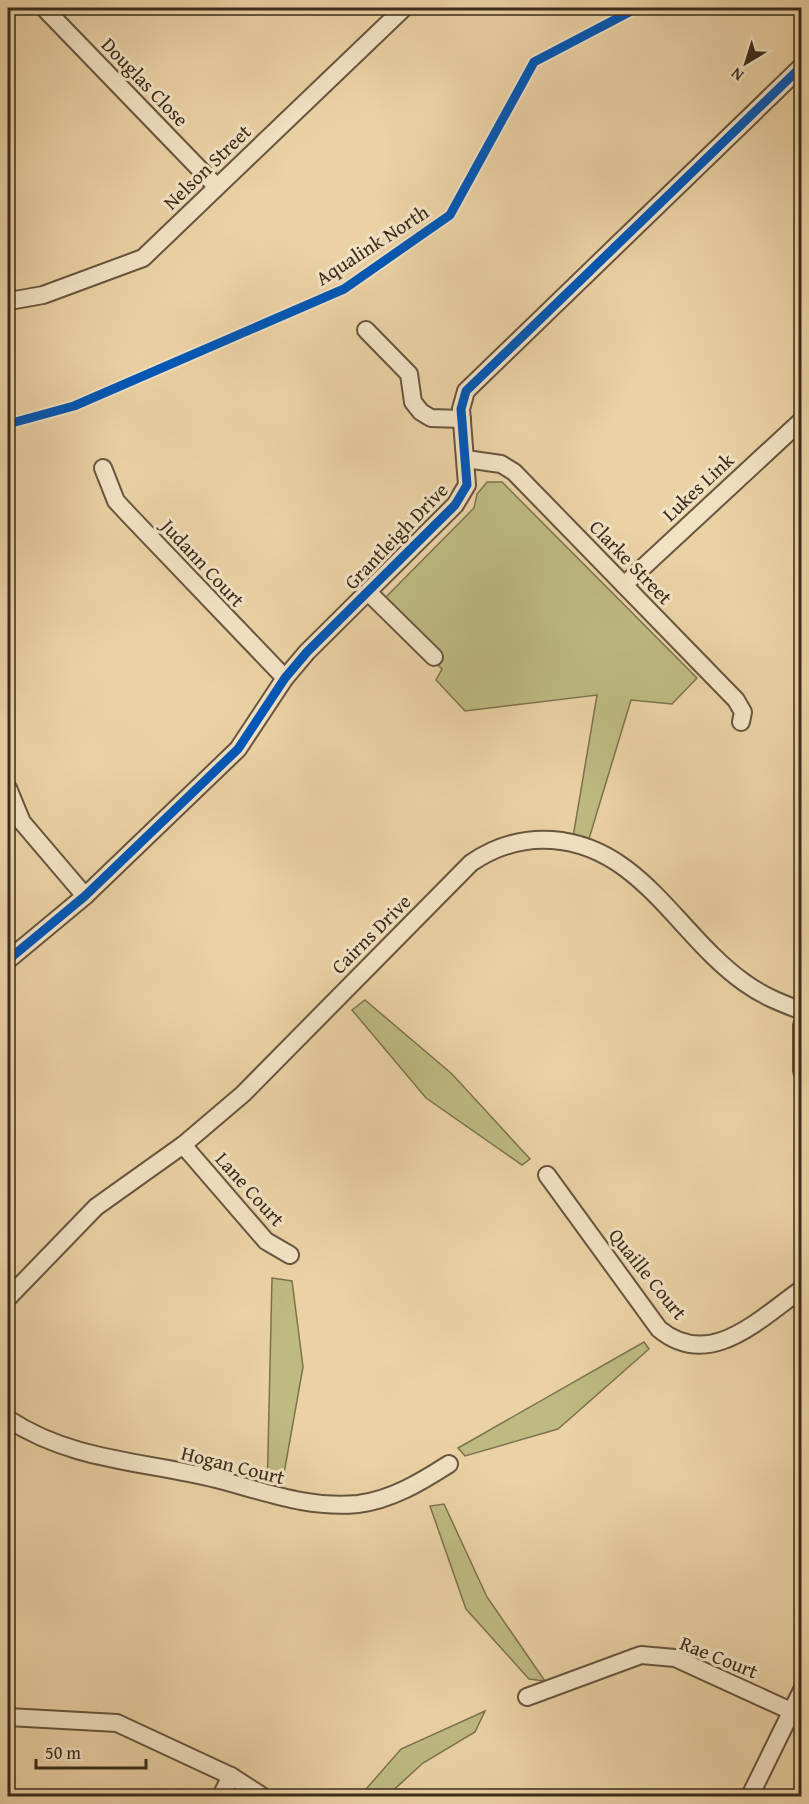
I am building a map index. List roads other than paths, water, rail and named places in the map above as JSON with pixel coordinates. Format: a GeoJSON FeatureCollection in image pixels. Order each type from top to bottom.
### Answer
{"type":"FeatureCollection","features":[{"type":"Feature","properties":{"kind":"street","name":"Douglas Close"},"geometry":{"type":"LineString","coordinates":[[44,8],[216,186]]}},
{"type":"Feature","properties":{"kind":"street","name":"Nelson Street"},"geometry":{"type":"LineString","coordinates":[[8,297],[15,300],[43,295],[138,261],[396,10]]}},
{"type":"Feature","properties":{"kind":"street","name":"Grantleigh Drive"},"geometry":{"type":"LineString","coordinates":[[8,960],[85,896],[238,749],[285,678],[307,652],[463,494],[467,485],[462,418],[466,391],[801,66]]}},
{"type":"Feature","properties":{"kind":"street"},"geometry":{"type":"LineString","coordinates":[[366,330],[409,374],[413,402],[421,412],[431,418],[462,418]]}},
{"type":"Feature","properties":{"kind":"street","name":"Lukes Link"},"geometry":{"type":"LineString","coordinates":[[624,585],[801,420]]}},
{"type":"Feature","properties":{"kind":"street","name":"Clarke Street"},"geometry":{"type":"LineString","coordinates":[[466,459],[508,467],[736,700],[743,712],[741,723]]}},
{"type":"Feature","properties":{"kind":"street","name":"Judann Court"},"geometry":{"type":"LineString","coordinates":[[103,468],[116,501],[285,678]]}},
{"type":"Feature","properties":{"kind":"street"},"geometry":{"type":"LineString","coordinates":[[368,592],[434,657]]}},
{"type":"Feature","properties":{"kind":"street"},"geometry":{"type":"LineString","coordinates":[[8,788],[22,822],[85,896]]}},
{"type":"Feature","properties":{"kind":"street","name":"Cairns Drive"},"geometry":{"type":"LineString","coordinates":[[8,1298],[96,1207],[183,1145],[243,1094],[471,863],[492,849],[541,839],[572,841],[602,851],[626,867],[743,982],[772,1000],[801,1011]]}},
{"type":"Feature","properties":{"kind":"street"},"geometry":{"type":"LineString","coordinates":[[801,1025],[801,1071]]}},
{"type":"Feature","properties":{"kind":"street","name":"Lane Court"},"geometry":{"type":"LineString","coordinates":[[183,1145],[266,1241],[290,1255]]}},
{"type":"Feature","properties":{"kind":"street","name":"Quaille Court"},"geometry":{"type":"LineString","coordinates":[[547,1175],[659,1329],[681,1343],[694,1347],[725,1341],[801,1289]]}},
{"type":"Feature","properties":{"kind":"street","name":"Hogan Court"},"geometry":{"type":"LineString","coordinates":[[8,1419],[28,1432],[74,1451],[215,1479],[307,1504],[360,1503],[385,1498],[424,1480],[449,1464]]}},
{"type":"Feature","properties":{"kind":"street","name":"Rae Court"},"geometry":{"type":"LineString","coordinates":[[527,1697],[641,1655],[675,1658],[791,1711]]}},
{"type":"Feature","properties":{"kind":"street"},"geometry":{"type":"LineString","coordinates":[[750,1797],[801,1690]]}},
{"type":"Feature","properties":{"kind":"street"},"geometry":{"type":"LineString","coordinates":[[8,1717],[117,1723],[231,1776],[262,1797]]}},
{"type":"Feature","properties":{"kind":"street"},"geometry":{"type":"LineString","coordinates":[[221,1797],[231,1776]]}}]}
